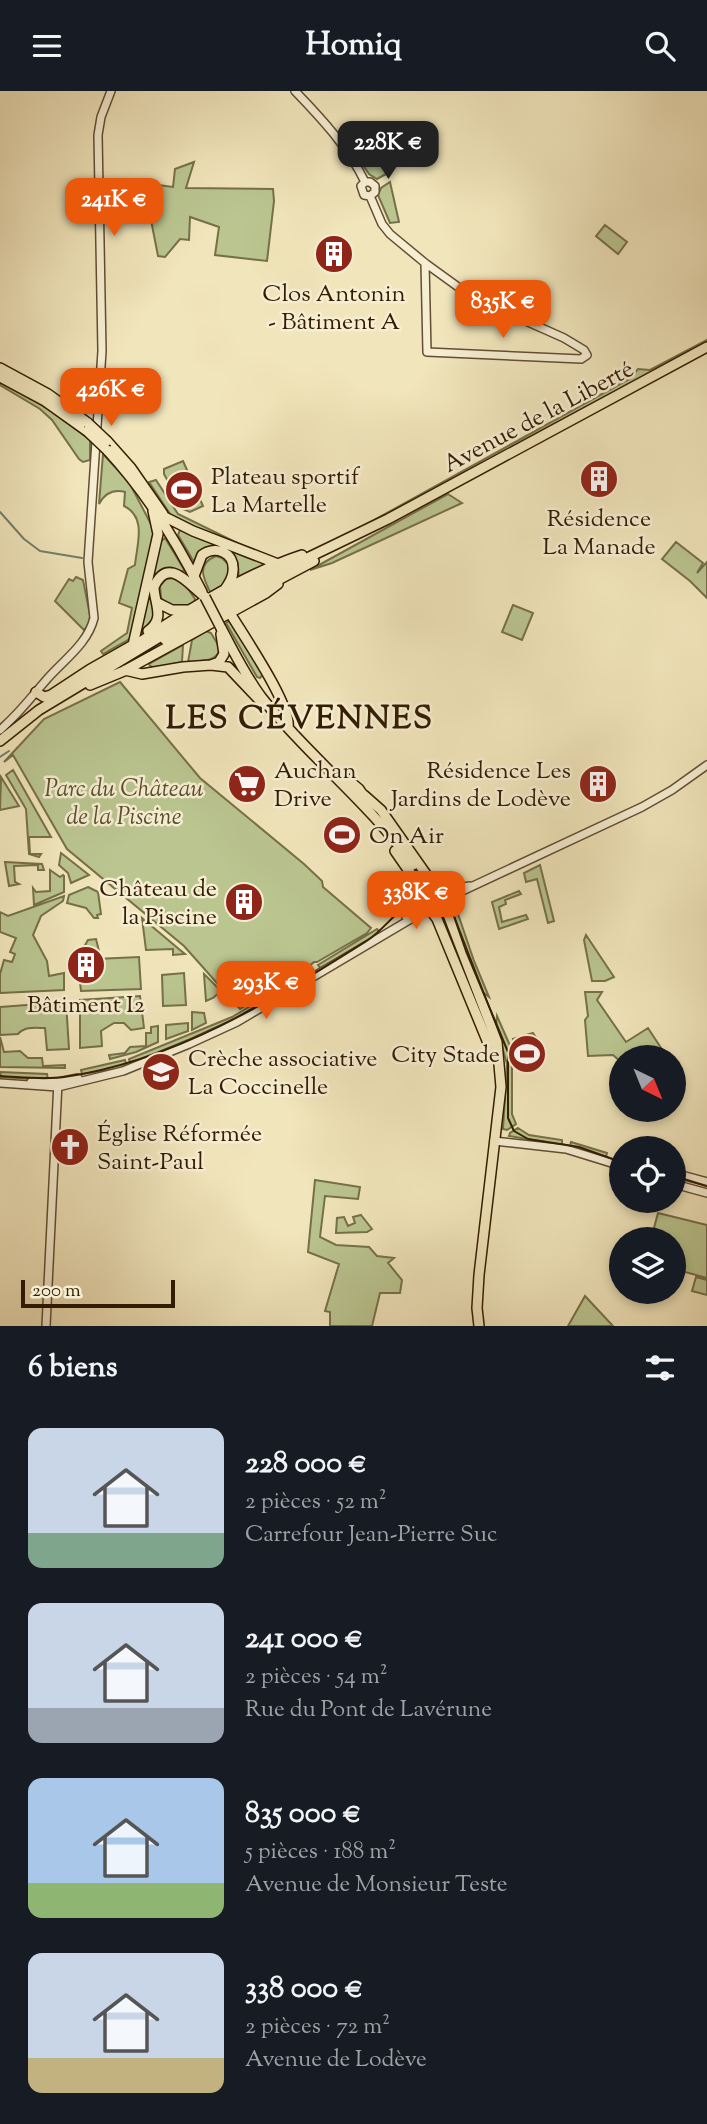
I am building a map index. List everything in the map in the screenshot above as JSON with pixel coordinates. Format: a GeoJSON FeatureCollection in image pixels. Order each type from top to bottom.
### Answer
{"type":"FeatureCollection","features":[{"type":"Feature","properties":{"kind":"main road","name":"Avenue de la Liberté"},"geometry":{"type":"LineString","coordinates":[[102,673],[134,642],[223,592],[278,564],[388,519],[707,348]]}},
{"type":"Feature","properties":{"kind":"main road"},"geometry":{"type":"LineString","coordinates":[[0,368],[48,394],[131,468],[165,517],[191,578],[204,596],[254,687],[323,764],[359,796],[381,810],[435,902],[480,994],[496,1049]]}},
{"type":"Feature","properties":{"kind":"main road"},"geometry":{"type":"LineString","coordinates":[[0,376],[88,427]]}},
{"type":"Feature","properties":{"kind":"main road"},"geometry":{"type":"LineString","coordinates":[[107,446],[173,538]]}},
{"type":"Feature","properties":{"kind":"main road"},"geometry":{"type":"LineString","coordinates":[[134,642],[158,534],[153,511]]}},
{"type":"Feature","properties":{"kind":"main road"},"geometry":{"type":"LineString","coordinates":[[165,517],[185,528],[278,564]]}},
{"type":"Feature","properties":{"kind":"main road","name":"Avenue de la Liberté"},"geometry":{"type":"LineString","coordinates":[[0,741],[30,716],[102,673],[121,667],[361,537],[388,519]]}},
{"type":"Feature","properties":{"kind":"main road","name":"Avenue de la Liberté"},"geometry":{"type":"LineString","coordinates":[[121,667],[203,611],[324,547]]}},
{"type":"Feature","properties":{"kind":"main road"},"geometry":{"type":"LineString","coordinates":[[191,578],[202,555],[211,550],[223,551],[234,568],[231,581],[223,592]]}},
{"type":"Feature","properties":{"kind":"main road"},"geometry":{"type":"LineString","coordinates":[[36,692],[49,691],[134,642],[155,626],[158,603],[154,587],[161,577],[174,573],[191,578]]}},
{"type":"Feature","properties":{"kind":"main road"},"geometry":{"type":"LineString","coordinates":[[62,696],[121,667],[147,658],[266,593],[282,578]]}},
{"type":"Feature","properties":{"kind":"main road"},"geometry":{"type":"LineString","coordinates":[[158,603],[176,611],[198,606]]}},
{"type":"Feature","properties":{"kind":"main road"},"geometry":{"type":"LineString","coordinates":[[230,613],[267,674],[290,720],[288,727]]}},
{"type":"Feature","properties":{"kind":"main road"},"geometry":{"type":"LineString","coordinates":[[211,665],[219,662],[224,655],[221,628]]}},
{"type":"Feature","properties":{"kind":"main road"},"geometry":{"type":"LineString","coordinates":[[235,653],[244,658],[259,682],[265,680],[267,674]]}},
{"type":"Feature","properties":{"kind":"main road"},"geometry":{"type":"LineString","coordinates":[[147,658],[145,669],[151,674]]}},
{"type":"Feature","properties":{"kind":"main road"},"geometry":{"type":"LineString","coordinates":[[121,667],[151,674],[183,667],[211,665],[230,668],[253,697],[275,713]]}},
{"type":"Feature","properties":{"kind":"main road"},"geometry":{"type":"LineString","coordinates":[[359,796],[394,839],[424,883]]}},
{"type":"Feature","properties":{"kind":"main road"},"geometry":{"type":"LineString","coordinates":[[359,796],[358,806],[393,848],[420,887],[435,902],[500,1060],[501,1087],[477,1312],[474,1316],[476,1326]]}},
{"type":"Feature","properties":{"kind":"main road"},"geometry":{"type":"LineString","coordinates":[[435,902],[437,919],[488,1043],[496,1049]]}},
{"type":"Feature","properties":{"kind":"street"},"geometry":{"type":"LineString","coordinates":[[0,730],[24,708],[87,636],[94,618],[88,557],[102,351],[98,135],[101,117],[111,91]]}},
{"type":"Feature","properties":{"kind":"street"},"geometry":{"type":"LineString","coordinates":[[295,91],[341,142],[365,182],[375,186],[375,192],[370,196],[382,224],[390,234],[472,297],[564,338],[584,350],[587,355],[581,359],[428,352],[425,263]]}},
{"type":"Feature","properties":{"kind":"street"},"geometry":{"type":"LineString","coordinates":[[0,1081],[58,1084],[123,1071],[237,1022],[435,902],[544,855],[642,807],[707,765]]}},
{"type":"Feature","properties":{"kind":"street"},"geometry":{"type":"LineString","coordinates":[[46,1326],[58,1084]]}},
{"type":"Feature","properties":{"kind":"street"},"geometry":{"type":"LineString","coordinates":[[494,1141],[562,1148],[609,1162]]}},
{"type":"Feature","properties":{"kind":"street"},"geometry":{"type":"LineString","coordinates":[[686,1176],[707,1182]]}},
{"type":"Feature","properties":{"kind":"street"},"geometry":{"type":"LineString","coordinates":[[686,1187],[707,1193]]}},
{"type":"Feature","properties":{"kind":"green space"},"geometry":{"type":"Polygon","coordinates":[[[383,154],[388,173],[377,179],[369,174],[357,156],[383,154]]]}},
{"type":"Feature","properties":{"kind":"green space"},"geometry":{"type":"Polygon","coordinates":[[[194,162],[186,188],[273,189],[267,261],[215,255],[219,227],[190,217],[189,240],[180,239],[165,257],[158,256],[149,210],[150,184],[173,187],[175,169],[194,162]]]}},
{"type":"Feature","properties":{"kind":"green space"},"geometry":{"type":"Polygon","coordinates":[[[390,182],[399,222],[390,223],[378,195],[381,188],[390,182]]]}},
{"type":"Feature","properties":{"kind":"green space"},"geometry":{"type":"Polygon","coordinates":[[[605,225],[627,242],[618,254],[596,236],[605,225]]]}},
{"type":"Feature","properties":{"kind":"green space"},"geometry":{"type":"Polygon","coordinates":[[[707,340],[398,511],[329,545],[631,378],[638,369],[650,370],[707,340]]]}},
{"type":"Feature","properties":{"kind":"green space"},"geometry":{"type":"Polygon","coordinates":[[[0,382],[52,411],[90,440],[90,460],[83,462],[79,459],[52,420],[40,409],[0,385],[0,382]]]}},
{"type":"Feature","properties":{"kind":"green space"},"geometry":{"type":"Polygon","coordinates":[[[103,454],[129,482],[154,530],[133,637],[103,654],[101,651],[127,633],[132,608],[119,603],[128,569],[135,565],[139,532],[136,517],[124,506],[125,492],[110,493],[99,504],[103,454]]]}},
{"type":"Feature","properties":{"kind":"green space","name":"Plateau sportif La Martelle"},"geometry":{"type":"Polygon","coordinates":[[[183,461],[203,506],[190,512],[183,509],[164,474],[164,469],[183,461]]]}},
{"type":"Feature","properties":{"kind":"green space"},"geometry":{"type":"Polygon","coordinates":[[[156,480],[178,514],[270,559],[172,517],[149,482],[156,480]]]}},
{"type":"Feature","properties":{"kind":"green space"},"geometry":{"type":"Polygon","coordinates":[[[448,494],[462,503],[332,563],[310,570],[448,494]]]}},
{"type":"Feature","properties":{"kind":"green space"},"geometry":{"type":"Polygon","coordinates":[[[180,530],[266,564],[238,580],[236,559],[231,553],[218,547],[202,554],[194,562],[178,535],[180,530]]]}},
{"type":"Feature","properties":{"kind":"green space"},"geometry":{"type":"Polygon","coordinates":[[[165,538],[185,571],[163,571],[157,575],[155,616],[142,632],[140,630],[160,542],[165,538]]]}},
{"type":"Feature","properties":{"kind":"green space"},"geometry":{"type":"Polygon","coordinates":[[[676,542],[703,563],[697,573],[707,562],[707,598],[662,559],[676,542]]]}},
{"type":"Feature","properties":{"kind":"green space"},"geometry":{"type":"Polygon","coordinates":[[[216,556],[231,567],[224,583],[211,594],[203,572],[206,563],[216,556]]]}},
{"type":"Feature","properties":{"kind":"green space"},"geometry":{"type":"Polygon","coordinates":[[[76,577],[83,580],[90,615],[89,625],[84,630],[55,601],[69,579],[73,581],[76,577]]]}},
{"type":"Feature","properties":{"kind":"green space"},"geometry":{"type":"Polygon","coordinates":[[[166,579],[182,580],[195,599],[194,603],[176,607],[161,598],[160,586],[166,579]]]}},
{"type":"Feature","properties":{"kind":"green space"},"geometry":{"type":"Polygon","coordinates":[[[513,605],[533,613],[522,640],[502,632],[513,605]]]}},
{"type":"Feature","properties":{"kind":"green space"},"geometry":{"type":"Polygon","coordinates":[[[231,620],[263,674],[260,678],[226,623],[231,620]]]}},
{"type":"Feature","properties":{"kind":"green space"},"geometry":{"type":"Polygon","coordinates":[[[206,631],[211,633],[220,648],[218,653],[208,660],[188,662],[192,640],[206,631]]]}},
{"type":"Feature","properties":{"kind":"green space"},"geometry":{"type":"Polygon","coordinates":[[[183,645],[182,662],[156,668],[150,666],[149,664],[183,645]]]}},
{"type":"Feature","properties":{"kind":"green space","name":"Parc du Château de la Piscine"},"geometry":{"type":"Polygon","coordinates":[[[120,682],[200,778],[304,864],[322,881],[323,887],[371,928],[367,933],[314,962],[240,1009],[184,946],[67,849],[13,755],[4,762],[44,719],[120,682]]]}},
{"type":"Feature","properties":{"kind":"green space"},"geometry":{"type":"Polygon","coordinates":[[[13,770],[51,837],[29,837],[30,854],[41,854],[39,857],[29,854],[26,809],[6,775],[13,770]]]}},
{"type":"Feature","properties":{"kind":"green space"},"geometry":{"type":"Polygon","coordinates":[[[1,777],[19,806],[0,810],[1,777]]]}},
{"type":"Feature","properties":{"kind":"green space"},"geometry":{"type":"Polygon","coordinates":[[[61,853],[89,875],[71,883],[68,873],[59,865],[61,853]]]}},
{"type":"Feature","properties":{"kind":"green space"},"geometry":{"type":"Polygon","coordinates":[[[5,862],[42,864],[44,870],[38,870],[38,865],[14,866],[15,882],[19,884],[9,886],[5,862]]]}},
{"type":"Feature","properties":{"kind":"green space"},"geometry":{"type":"Polygon","coordinates":[[[540,865],[554,921],[548,923],[537,879],[526,882],[524,873],[540,865]]]}},
{"type":"Feature","properties":{"kind":"green space"},"geometry":{"type":"Polygon","coordinates":[[[50,870],[60,877],[64,876],[64,892],[34,905],[33,888],[36,892],[50,891],[50,870]]]}},
{"type":"Feature","properties":{"kind":"green space"},"geometry":{"type":"Polygon","coordinates":[[[88,887],[98,892],[101,914],[97,915],[98,918],[94,918],[86,908],[67,903],[69,895],[88,887]]]}},
{"type":"Feature","properties":{"kind":"green space"},"geometry":{"type":"Polygon","coordinates":[[[519,891],[521,894],[505,900],[506,904],[499,907],[502,922],[526,915],[528,919],[499,929],[492,902],[519,891]]]}},
{"type":"Feature","properties":{"kind":"green space"},"geometry":{"type":"Polygon","coordinates":[[[64,896],[63,901],[41,916],[33,935],[47,961],[49,976],[64,973],[64,990],[0,993],[0,974],[4,960],[12,962],[15,954],[10,952],[16,938],[0,932],[0,912],[8,916],[64,896]]]}},
{"type":"Feature","properties":{"kind":"green space"},"geometry":{"type":"Polygon","coordinates":[[[456,908],[489,997],[480,990],[448,910],[456,908]]]}},
{"type":"Feature","properties":{"kind":"green space"},"geometry":{"type":"Polygon","coordinates":[[[142,918],[185,954],[173,955],[173,949],[146,950],[142,918]]]}},
{"type":"Feature","properties":{"kind":"green space"},"geometry":{"type":"Polygon","coordinates":[[[377,929],[380,932],[376,936],[321,969],[318,965],[377,929]]]}},
{"type":"Feature","properties":{"kind":"green space"},"geometry":{"type":"Polygon","coordinates":[[[586,935],[614,977],[605,981],[592,981],[584,940],[586,935]]]}},
{"type":"Feature","properties":{"kind":"green space"},"geometry":{"type":"Polygon","coordinates":[[[96,939],[100,955],[71,958],[71,954],[84,947],[88,940],[96,939]]]}},
{"type":"Feature","properties":{"kind":"green space"},"geometry":{"type":"Polygon","coordinates":[[[139,957],[141,989],[81,991],[79,973],[96,971],[96,959],[139,957]]]}},
{"type":"Feature","properties":{"kind":"green space"},"geometry":{"type":"Polygon","coordinates":[[[309,971],[311,975],[236,1021],[131,1066],[129,1059],[232,1017],[309,971]]]}},
{"type":"Feature","properties":{"kind":"green space"},"geometry":{"type":"Polygon","coordinates":[[[184,973],[186,1005],[163,1006],[162,975],[184,973]]]}},
{"type":"Feature","properties":{"kind":"green space"},"geometry":{"type":"Polygon","coordinates":[[[204,974],[221,991],[206,1001],[204,974]]]}},
{"type":"Feature","properties":{"kind":"green space"},"geometry":{"type":"Polygon","coordinates":[[[585,992],[602,992],[597,1000],[626,1042],[648,1028],[659,1045],[609,1045],[609,1055],[588,1056],[585,1020],[588,1016],[585,992]]]}},
{"type":"Feature","properties":{"kind":"green space"},"geometry":{"type":"Polygon","coordinates":[[[140,996],[144,1028],[131,1030],[124,1023],[114,1023],[101,1031],[102,1046],[80,1048],[80,1000],[140,996]]]}},
{"type":"Feature","properties":{"kind":"green space"},"geometry":{"type":"Polygon","coordinates":[[[66,1002],[69,1049],[47,1050],[45,1028],[31,1028],[18,1034],[0,1035],[0,1007],[66,1002]]]}},
{"type":"Feature","properties":{"kind":"green space"},"geometry":{"type":"Polygon","coordinates":[[[192,1012],[204,1013],[206,1023],[192,1030],[192,1012]]]}},
{"type":"Feature","properties":{"kind":"green space"},"geometry":{"type":"Polygon","coordinates":[[[497,1016],[512,1050],[512,1114],[516,1124],[507,1130],[503,1129],[507,1064],[496,1026],[497,1016]]]}},
{"type":"Feature","properties":{"kind":"green space"},"geometry":{"type":"Polygon","coordinates":[[[188,1023],[188,1031],[166,1039],[166,1025],[188,1023]]]}},
{"type":"Feature","properties":{"kind":"green space"},"geometry":{"type":"Polygon","coordinates":[[[158,1026],[158,1042],[110,1059],[109,1055],[125,1053],[130,1047],[146,1046],[146,1033],[151,1033],[151,1027],[158,1026]]]}},
{"type":"Feature","properties":{"kind":"green space"},"geometry":{"type":"Polygon","coordinates":[[[533,1033],[537,1039],[536,1059],[519,1060],[513,1039],[533,1033]]]}},
{"type":"Feature","properties":{"kind":"green space"},"geometry":{"type":"Polygon","coordinates":[[[0,1037],[4,1052],[20,1051],[28,1058],[42,1058],[43,1066],[65,1065],[65,1068],[0,1067],[0,1037]]]}},
{"type":"Feature","properties":{"kind":"green space"},"geometry":{"type":"Polygon","coordinates":[[[125,1060],[127,1066],[124,1068],[82,1074],[81,1070],[125,1060]]]}},
{"type":"Feature","properties":{"kind":"green space"},"geometry":{"type":"Polygon","coordinates":[[[0,1072],[47,1074],[48,1080],[1,1077],[0,1072]]]}},
{"type":"Feature","properties":{"kind":"green space"},"geometry":{"type":"Polygon","coordinates":[[[518,1128],[529,1135],[562,1140],[562,1145],[509,1136],[518,1128]]]}},
{"type":"Feature","properties":{"kind":"green space"},"geometry":{"type":"Polygon","coordinates":[[[571,1142],[607,1153],[606,1157],[570,1147],[571,1142]]]}},
{"type":"Feature","properties":{"kind":"green space"},"geometry":{"type":"Polygon","coordinates":[[[315,1180],[360,1187],[358,1199],[325,1196],[320,1237],[336,1245],[369,1247],[377,1256],[394,1258],[388,1263],[402,1280],[400,1293],[380,1293],[372,1326],[330,1326],[330,1312],[325,1311],[339,1264],[308,1252],[315,1180]]]}},
{"type":"Feature","properties":{"kind":"green space"},"geometry":{"type":"Polygon","coordinates":[[[658,1213],[707,1225],[707,1278],[686,1272],[686,1227],[654,1227],[658,1213]]]}},
{"type":"Feature","properties":{"kind":"green space"},"geometry":{"type":"Polygon","coordinates":[[[361,1215],[372,1229],[367,1232],[336,1233],[337,1218],[344,1217],[348,1226],[355,1223],[353,1217],[361,1215]]]}},
{"type":"Feature","properties":{"kind":"green space"},"geometry":{"type":"Polygon","coordinates":[[[696,1277],[707,1280],[707,1295],[692,1291],[696,1277]]]}},
{"type":"Feature","properties":{"kind":"green space"},"geometry":{"type":"Polygon","coordinates":[[[585,1296],[613,1326],[568,1326],[585,1296]]]}},
{"type":"Feature","properties":{"kind":"waterway"},"geometry":{"type":"LineString","coordinates":[[0,512],[24,539],[40,551],[82,558]]}},
{"type":"Feature","properties":{"kind":"waterway"},"geometry":{"type":"LineString","coordinates":[[0,757],[9,751]]}},
{"type":"Feature","properties":{"kind":"tunnel"},"geometry":{"type":"LineString","coordinates":[[424,883],[438,909]]}},
{"type":"Feature","properties":{"kind":"tram line"},"geometry":{"type":"LineString","coordinates":[[0,1076],[64,1077],[105,1069],[185,1042],[223,1025],[297,984],[368,940],[418,896],[435,890],[449,902],[466,951],[508,1052],[508,1118],[514,1131],[528,1139],[579,1147],[609,1158]]}},
{"type":"Feature","properties":{"kind":"tram line"},"geometry":{"type":"LineString","coordinates":[[686,1180],[707,1186]]}},
{"type":"Feature","properties":{"kind":"place","name":"Clos Antonin - Bâtiment A"},"geometry":{"type":"Point","coordinates":[334,254]}},
{"type":"Feature","properties":{"kind":"place","name":"Résidence La Manade"},"geometry":{"type":"Point","coordinates":[599,479]}},
{"type":"Feature","properties":{"kind":"place","name":"Plateau sportif La Martelle"},"geometry":{"type":"Point","coordinates":[184,490]}},
{"type":"Feature","properties":{"kind":"place","name":"Auchan Drive"},"geometry":{"type":"Point","coordinates":[247,784]}},
{"type":"Feature","properties":{"kind":"place","name":"Résidence Les Jardins de Lodève"},"geometry":{"type":"Point","coordinates":[598,784]}},
{"type":"Feature","properties":{"kind":"place","name":"On Air"},"geometry":{"type":"Point","coordinates":[342,835]}},
{"type":"Feature","properties":{"kind":"place","name":"Château de la Piscine"},"geometry":{"type":"Point","coordinates":[244,902]}},
{"type":"Feature","properties":{"kind":"place","name":"Bâtiment I2"},"geometry":{"type":"Point","coordinates":[86,965]}},
{"type":"Feature","properties":{"kind":"place","name":"City Stade"},"geometry":{"type":"Point","coordinates":[527,1054]}},
{"type":"Feature","properties":{"kind":"place","name":"Crèche associative La Coccinelle"},"geometry":{"type":"Point","coordinates":[161,1072]}},
{"type":"Feature","properties":{"kind":"place","name":"Église Réformée Saint-Paul"},"geometry":{"type":"Point","coordinates":[70,1147]}},
{"type":"Feature","properties":{"kind":"district","name":"LES CÉVENNES"},"geometry":{"type":"Point","coordinates":[300,717]}}]}
